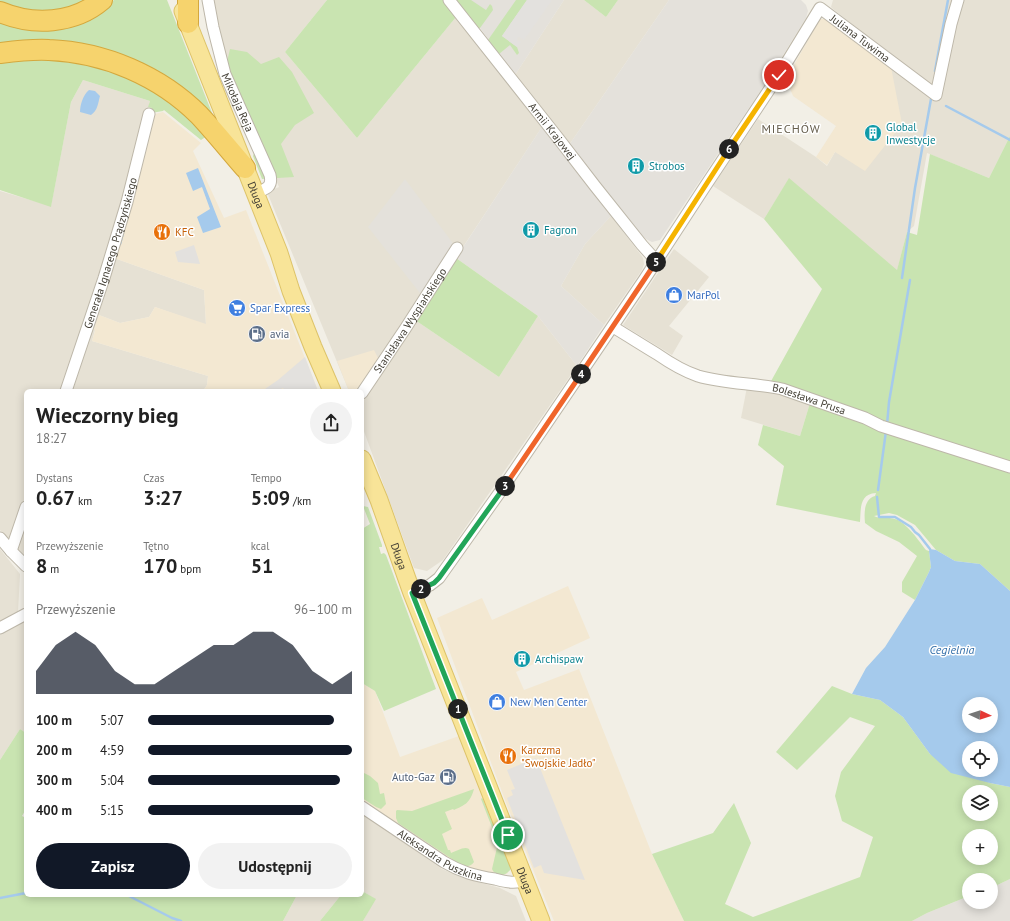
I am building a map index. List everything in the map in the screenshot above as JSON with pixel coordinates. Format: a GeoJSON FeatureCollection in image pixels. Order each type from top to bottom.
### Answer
{"type":"FeatureCollection","features":[{"type":"Feature","properties":{"kind":"highway"},"geometry":{"type":"LineString","coordinates":[[0,12],[22,20],[58,20],[78,14],[102,0]]}},
{"type":"Feature","properties":{"kind":"highway"},"geometry":{"type":"LineString","coordinates":[[188,0],[188,23]]}},
{"type":"Feature","properties":{"kind":"highway"},"geometry":{"type":"LineString","coordinates":[[0,53],[22,50],[49,50],[74,53],[120,64],[142,74],[180,98],[199,115],[245,168]]}},
{"type":"Feature","properties":{"kind":"main road","name":"Długa"},"geometry":{"type":"LineString","coordinates":[[179,0],[279,253],[291,292],[331,389]]}},
{"type":"Feature","properties":{"kind":"main road","name":"Długa"},"geometry":{"type":"LineString","coordinates":[[364,464],[379,500],[412,593],[541,921]]}},
{"type":"Feature","properties":{"kind":"street","name":"Mikołaja Reja"},"geometry":{"type":"LineString","coordinates":[[208,0],[225,74],[270,175],[270,185],[255,194]]}},
{"type":"Feature","properties":{"kind":"street","name":"Armii Krajowej"},"geometry":{"type":"LineString","coordinates":[[449,0],[642,245],[657,260]]}},
{"type":"Feature","properties":{"kind":"street","name":"Juliana Tuwima"},"geometry":{"type":"LineString","coordinates":[[412,593],[426,588],[434,583],[447,569],[613,327],[779,75],[820,8],[936,94],[951,24],[958,0]]}},
{"type":"Feature","properties":{"kind":"street","name":"Generała Ignacego Prądzyńskiego"},"geometry":{"type":"LineString","coordinates":[[67,389],[102,285],[125,210],[149,114]]}},
{"type":"Feature","properties":{"kind":"street","name":"Stanisława Wyspiańskiego"},"geometry":{"type":"LineString","coordinates":[[364,390],[457,248]]}},
{"type":"Feature","properties":{"kind":"street","name":"Bolesława Prusa"},"geometry":{"type":"LineString","coordinates":[[613,327],[673,365],[697,376],[714,380],[769,386],[782,389],[865,418],[881,426],[1010,467]]}},
{"type":"Feature","properties":{"kind":"street"},"geometry":{"type":"LineString","coordinates":[[11,551],[24,513]]}},
{"type":"Feature","properties":{"kind":"street"},"geometry":{"type":"LineString","coordinates":[[0,538],[24,564]]}},
{"type":"Feature","properties":{"kind":"street"},"geometry":{"type":"LineString","coordinates":[[0,628],[24,615]]}},
{"type":"Feature","properties":{"kind":"street","name":"Aleksandra Puszkina"},"geometry":{"type":"LineString","coordinates":[[364,808],[454,868],[478,876],[507,882],[526,880]]}},
{"type":"Feature","properties":{"kind":"shaded area"},"geometry":{"type":"Polygon","coordinates":[[[212,0],[327,0],[285,52],[357,138],[456,17],[542,127],[415,320],[499,377],[538,316],[577,366],[443,560],[427,571],[414,568],[364,431],[364,389],[348,389],[267,192],[279,187],[225,63],[212,0]]]}},
{"type":"Feature","properties":{"kind":"shaded area"},"geometry":{"type":"Polygon","coordinates":[[[457,0],[564,0],[515,75],[457,0]]]}},
{"type":"Feature","properties":{"kind":"shaded area"},"geometry":{"type":"Polygon","coordinates":[[[527,0],[552,0],[524,40],[518,37],[517,40],[521,42],[517,47],[502,36],[527,0]]]}},
{"type":"Feature","properties":{"kind":"shaded area"},"geometry":{"type":"Polygon","coordinates":[[[564,0],[584,0],[606,17],[618,0],[669,0],[569,145],[515,75],[564,0]]]}},
{"type":"Feature","properties":{"kind":"shaded area"},"geometry":{"type":"Polygon","coordinates":[[[669,0],[801,0],[806,5],[808,11],[806,18],[769,78],[660,240],[652,242],[636,230],[569,145],[669,0]]]}},
{"type":"Feature","properties":{"kind":"shaded area"},"geometry":{"type":"Polygon","coordinates":[[[833,0],[1010,0],[1010,136],[989,178],[927,153],[914,226],[907,232],[897,271],[789,179],[764,219],[713,186],[758,119],[816,157],[827,166],[891,67],[896,59],[833,9],[831,7],[833,0]]]}},
{"type":"Feature","properties":{"kind":"shaded area","name":"Global Inwestycje"},"geometry":{"type":"Polygon","coordinates":[[[820,19],[835,19],[891,67],[902,124],[865,171],[835,152],[827,165],[816,157],[836,126],[793,96],[786,79],[820,19]]]}},
{"type":"Feature","properties":{"kind":"shaded area"},"geometry":{"type":"Polygon","coordinates":[[[83,80],[150,101],[124,197],[114,258],[204,290],[206,325],[155,307],[149,317],[120,323],[99,315],[92,341],[208,376],[207,385],[204,389],[24,389],[24,557],[0,530],[0,191],[51,206],[71,102],[83,80]]]}},
{"type":"Feature","properties":{"kind":"shaded area"},"geometry":{"type":"Polygon","coordinates":[[[163,112],[201,143],[193,151],[224,218],[246,210],[317,389],[204,389],[207,385],[208,376],[92,341],[99,315],[120,323],[149,317],[155,307],[206,324],[204,290],[114,258],[151,115],[163,112]]]}},
{"type":"Feature","properties":{"kind":"shaded area"},"geometry":{"type":"Polygon","coordinates":[[[542,127],[611,216],[585,244],[561,286],[604,325],[577,366],[538,316],[456,258],[542,127]]]}},
{"type":"Feature","properties":{"kind":"shaded area"},"geometry":{"type":"Polygon","coordinates":[[[405,179],[455,246],[423,297],[368,227],[405,179]]]}},
{"type":"Feature","properties":{"kind":"shaded area"},"geometry":{"type":"Polygon","coordinates":[[[611,216],[641,255],[644,264],[642,270],[604,325],[561,286],[585,244],[611,216]]]}},
{"type":"Feature","properties":{"kind":"shaded area"},"geometry":{"type":"Polygon","coordinates":[[[194,245],[200,264],[178,262],[175,252],[194,245]]]}},
{"type":"Feature","properties":{"kind":"shaded area"},"geometry":{"type":"Polygon","coordinates":[[[674,249],[709,277],[669,326],[683,336],[672,355],[623,325],[674,249]]]}},
{"type":"Feature","properties":{"kind":"shaded area"},"geometry":{"type":"Polygon","coordinates":[[[374,350],[379,360],[359,389],[348,389],[337,361],[374,350]]]}},
{"type":"Feature","properties":{"kind":"shaded area"},"geometry":{"type":"Polygon","coordinates":[[[305,357],[317,389],[265,389],[305,357]]]}},
{"type":"Feature","properties":{"kind":"shaded area"},"geometry":{"type":"Polygon","coordinates":[[[747,387],[768,390],[810,403],[800,436],[741,418],[747,387]]]}},
{"type":"Feature","properties":{"kind":"shaded area"},"geometry":{"type":"Polygon","coordinates":[[[0,549],[20,574],[18,613],[23,622],[24,621],[24,732],[20,729],[0,760],[0,549]]]}},
{"type":"Feature","properties":{"kind":"shaded area"},"geometry":{"type":"Polygon","coordinates":[[[568,586],[590,638],[516,672],[524,690],[579,669],[652,854],[684,921],[554,921],[508,808],[437,618],[482,598],[492,620],[568,586]]]}},
{"type":"Feature","properties":{"kind":"shaded area"},"geometry":{"type":"Polygon","coordinates":[[[364,684],[375,691],[400,757],[459,736],[511,868],[507,874],[502,875],[465,870],[446,859],[364,801],[364,684]]]}},
{"type":"Feature","properties":{"kind":"shaded area"},"geometry":{"type":"Polygon","coordinates":[[[536,758],[585,880],[544,873],[541,865],[534,868],[507,798],[513,795],[511,790],[515,789],[507,770],[536,758]]]}},
{"type":"Feature","properties":{"kind":"shaded area"},"geometry":{"type":"Polygon","coordinates":[[[364,815],[442,869],[463,878],[500,888],[516,896],[526,921],[363,921],[375,899],[364,892],[364,815]]]}},
{"type":"Feature","properties":{"kind":"shaded area"},"geometry":{"type":"Polygon","coordinates":[[[1010,879],[1010,921],[912,921],[927,913],[962,899],[962,909],[998,909],[998,885],[1010,879]]]}},
{"type":"Feature","properties":{"kind":"shaded area"},"geometry":{"type":"Polygon","coordinates":[[[296,897],[339,897],[320,921],[283,921],[296,897]]]}},
{"type":"Feature","properties":{"kind":"green space"},"geometry":{"type":"Polygon","coordinates":[[[0,0],[93,0],[83,5],[34,14],[0,3],[0,0]]]}},
{"type":"Feature","properties":{"kind":"green space"},"geometry":{"type":"Polygon","coordinates":[[[114,0],[167,0],[218,128],[148,73],[0,49],[0,20],[102,10],[114,0]]]}},
{"type":"Feature","properties":{"kind":"green space"},"geometry":{"type":"Polygon","coordinates":[[[327,0],[443,0],[456,17],[357,138],[285,52],[327,0]]]}},
{"type":"Feature","properties":{"kind":"green space"},"geometry":{"type":"Polygon","coordinates":[[[455,0],[471,0],[486,10],[490,4],[493,10],[480,28],[478,28],[455,0]]]}},
{"type":"Feature","properties":{"kind":"green space"},"geometry":{"type":"Polygon","coordinates":[[[516,0],[527,0],[502,36],[517,47],[519,53],[517,55],[510,45],[499,54],[488,40],[516,0]]]}},
{"type":"Feature","properties":{"kind":"green space"},"geometry":{"type":"Polygon","coordinates":[[[584,0],[618,0],[606,17],[584,0]]]}},
{"type":"Feature","properties":{"kind":"green space"},"geometry":{"type":"Polygon","coordinates":[[[230,49],[247,52],[261,64],[279,57],[292,72],[314,113],[295,125],[281,144],[294,177],[262,179],[253,156],[259,141],[226,66],[230,49]]]}},
{"type":"Feature","properties":{"kind":"green space"},"geometry":{"type":"Polygon","coordinates":[[[22,55],[98,63],[160,91],[207,136],[201,140],[164,110],[151,113],[152,108],[148,107],[150,101],[83,80],[71,102],[51,207],[0,190],[0,58],[22,55]]]}},
{"type":"Feature","properties":{"kind":"green space"},"geometry":{"type":"Polygon","coordinates":[[[1010,136],[1010,591],[980,564],[955,561],[936,550],[915,525],[897,515],[889,513],[874,516],[892,518],[904,524],[926,550],[929,551],[931,567],[915,600],[902,592],[902,582],[917,556],[899,542],[876,531],[865,523],[867,503],[875,496],[876,493],[866,496],[864,499],[861,507],[860,522],[776,505],[784,466],[758,445],[763,425],[800,436],[810,403],[770,383],[822,289],[764,219],[789,178],[897,270],[907,232],[917,235],[930,154],[989,178],[1010,136]]]}},
{"type":"Feature","properties":{"kind":"green space"},"geometry":{"type":"Polygon","coordinates":[[[456,258],[538,316],[499,377],[415,320],[456,258]]]}},
{"type":"Feature","properties":{"kind":"green space"},"geometry":{"type":"Polygon","coordinates":[[[364,506],[368,507],[382,545],[382,547],[379,547],[381,554],[384,553],[386,555],[436,689],[384,711],[375,691],[364,684],[364,528],[370,524],[364,506]]]}},
{"type":"Feature","properties":{"kind":"green space"},"geometry":{"type":"Polygon","coordinates":[[[832,686],[852,694],[880,700],[903,717],[930,754],[962,769],[962,777],[978,777],[990,783],[1010,787],[1010,879],[998,885],[998,873],[962,873],[962,899],[927,913],[912,921],[684,921],[652,854],[713,833],[734,803],[751,843],[725,904],[753,917],[860,877],[873,837],[842,821],[835,796],[841,772],[875,726],[850,717],[797,770],[776,752],[832,686]]]}},
{"type":"Feature","properties":{"kind":"green space"},"geometry":{"type":"Polygon","coordinates":[[[20,729],[24,732],[24,812],[22,816],[24,817],[24,897],[296,897],[283,921],[0,921],[0,760],[20,729]]]}},
{"type":"Feature","properties":{"kind":"green space"},"geometry":{"type":"Polygon","coordinates":[[[364,773],[378,783],[380,794],[384,793],[386,804],[381,809],[364,799],[364,773]]]}},
{"type":"Feature","properties":{"kind":"green space"},"geometry":{"type":"Polygon","coordinates":[[[474,789],[467,803],[454,810],[445,812],[452,829],[442,834],[448,850],[450,850],[451,853],[463,848],[469,849],[474,862],[470,866],[465,866],[455,861],[398,823],[396,818],[397,810],[412,811],[474,789]]]}},
{"type":"Feature","properties":{"kind":"green space"},"geometry":{"type":"Polygon","coordinates":[[[482,798],[511,868],[504,875],[496,874],[492,869],[498,843],[481,799],[482,798]]]}},
{"type":"Feature","properties":{"kind":"green space"},"geometry":{"type":"Polygon","coordinates":[[[364,892],[376,899],[363,921],[320,921],[339,897],[364,897],[364,892]]]}},
{"type":"Feature","properties":{"kind":"water"},"geometry":{"type":"Polygon","coordinates":[[[89,90],[95,91],[100,96],[96,109],[91,115],[80,112],[82,100],[89,90]]]}},
{"type":"Feature","properties":{"kind":"water"},"geometry":{"type":"Polygon","coordinates":[[[198,168],[221,227],[203,233],[197,217],[210,209],[202,187],[193,191],[186,173],[198,168]]]}},
{"type":"Feature","properties":{"kind":"water","name":"Cegielnia"},"geometry":{"type":"Polygon","coordinates":[[[930,549],[936,550],[955,561],[980,564],[1010,591],[1010,787],[967,777],[998,777],[998,741],[962,741],[962,776],[951,773],[930,754],[903,717],[880,700],[852,694],[866,668],[885,647],[915,600],[931,567],[930,549]]]}},
{"type":"Feature","properties":{"kind":"waterway"},"geometry":{"type":"LineString","coordinates":[[935,71],[948,0]]}},
{"type":"Feature","properties":{"kind":"waterway"},"geometry":{"type":"LineString","coordinates":[[902,278],[915,188],[931,99]]}},
{"type":"Feature","properties":{"kind":"waterway"},"geometry":{"type":"LineString","coordinates":[[946,106],[1010,140]]}},
{"type":"Feature","properties":{"kind":"waterway"},"geometry":{"type":"LineString","coordinates":[[120,244],[123,233]]}},
{"type":"Feature","properties":{"kind":"waterway"},"geometry":{"type":"LineString","coordinates":[[887,425],[889,402],[910,280]]}},
{"type":"Feature","properties":{"kind":"waterway"},"geometry":{"type":"LineString","coordinates":[[878,490],[886,431]]}},
{"type":"Feature","properties":{"kind":"waterway"},"geometry":{"type":"LineString","coordinates":[[877,497],[879,517],[895,517],[911,527],[930,549]]}},
{"type":"Feature","properties":{"kind":"waterway"},"geometry":{"type":"LineString","coordinates":[[0,898],[24,893]]}},
{"type":"Feature","properties":{"kind":"waterway"},"geometry":{"type":"LineString","coordinates":[[131,897],[181,921]]}},
{"type":"Feature","properties":{"kind":"place","name":"Global Inwestycje"},"geometry":{"type":"Point","coordinates":[873,133]}},
{"type":"Feature","properties":{"kind":"place","name":"Strobos"},"geometry":{"type":"Point","coordinates":[636,166]}},
{"type":"Feature","properties":{"kind":"place","name":"Fagron"},"geometry":{"type":"Point","coordinates":[531,230]}},
{"type":"Feature","properties":{"kind":"place","name":"KFC"},"geometry":{"type":"Point","coordinates":[162,232]}},
{"type":"Feature","properties":{"kind":"place","name":"MarPol"},"geometry":{"type":"Point","coordinates":[674,295]}},
{"type":"Feature","properties":{"kind":"place","name":"Spar Express"},"geometry":{"type":"Point","coordinates":[237,308]}},
{"type":"Feature","properties":{"kind":"place","name":"avia"},"geometry":{"type":"Point","coordinates":[257,334]}},
{"type":"Feature","properties":{"kind":"place","name":"Archispaw"},"geometry":{"type":"Point","coordinates":[522,659]}},
{"type":"Feature","properties":{"kind":"place","name":"New Men Center"},"geometry":{"type":"Point","coordinates":[497,702]}},
{"type":"Feature","properties":{"kind":"place","name":"Karczma \"Swojskie Jadło\""},"geometry":{"type":"Point","coordinates":[508,756]}},
{"type":"Feature","properties":{"kind":"place","name":"Auto-Gaz"},"geometry":{"type":"Point","coordinates":[448,777]}},
{"type":"Feature","properties":{"kind":"district","name":"MIECHÓW"},"geometry":{"type":"Point","coordinates":[791,128]}},
{"type":"Feature","properties":{"kind":"route"},"geometry":{"type":"LineString","coordinates":[[508,835],[412,593],[426,588],[434,583],[447,569],[613,327],[779,75]]}}]}
